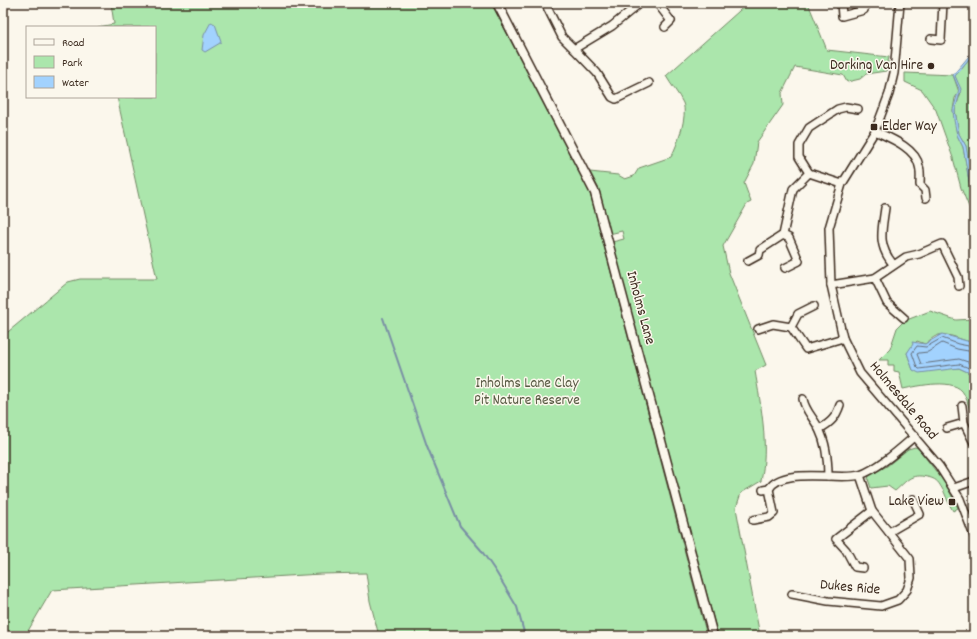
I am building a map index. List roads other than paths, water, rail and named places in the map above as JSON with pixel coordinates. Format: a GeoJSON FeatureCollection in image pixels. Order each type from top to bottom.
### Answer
{"type":"FeatureCollection","features":[{"type":"Feature","properties":{"kind":"street","name":"Inholms Lane"},"geometry":{"type":"LineString","coordinates":[[497,3],[595,192],[713,636]]}},
{"type":"Feature","properties":{"kind":"street"},"geometry":{"type":"LineString","coordinates":[[545,3],[562,37],[597,73],[612,97],[616,99],[622,97],[649,83]]}},
{"type":"Feature","properties":{"kind":"street"},"geometry":{"type":"LineString","coordinates":[[574,49],[612,26],[640,3]]}},
{"type":"Feature","properties":{"kind":"street"},"geometry":{"type":"LineString","coordinates":[[657,3],[671,21],[664,27]]}},
{"type":"Feature","properties":{"kind":"street"},"geometry":{"type":"LineString","coordinates":[[841,3],[842,16],[864,10],[865,5]]}},
{"type":"Feature","properties":{"kind":"street","name":"Holmesdale Road"},"geometry":{"type":"LineString","coordinates":[[900,3],[894,73],[889,94],[876,131],[842,184],[830,228],[831,285],[843,338],[860,373],[866,382],[915,436],[939,466],[954,488],[966,513],[974,536]]}},
{"type":"Feature","properties":{"kind":"street"},"geometry":{"type":"LineString","coordinates":[[931,39],[941,40],[943,3]]}},
{"type":"Feature","properties":{"kind":"street"},"geometry":{"type":"LineString","coordinates":[[842,184],[809,173],[799,157],[799,145],[809,128],[838,109],[846,107],[858,109]]}},
{"type":"Feature","properties":{"kind":"street"},"geometry":{"type":"LineString","coordinates":[[876,131],[902,145],[913,154],[919,165],[920,186],[925,190],[926,198]]}},
{"type":"Feature","properties":{"kind":"street"},"geometry":{"type":"LineString","coordinates":[[748,261],[759,256],[760,250],[783,236],[793,189],[809,173]]}},
{"type":"Feature","properties":{"kind":"street"},"geometry":{"type":"LineString","coordinates":[[885,208],[882,246],[886,256],[893,264]]}},
{"type":"Feature","properties":{"kind":"street"},"geometry":{"type":"LineString","coordinates":[[783,236],[789,238],[799,261],[785,268]]}},
{"type":"Feature","properties":{"kind":"street"},"geometry":{"type":"LineString","coordinates":[[831,285],[875,278],[893,264],[906,257],[919,254],[942,244],[958,277],[959,286]]}},
{"type":"Feature","properties":{"kind":"street"},"geometry":{"type":"LineString","coordinates":[[875,278],[887,303],[904,318]]}},
{"type":"Feature","properties":{"kind":"street"},"geometry":{"type":"LineString","coordinates":[[791,327],[798,314],[814,306]]}},
{"type":"Feature","properties":{"kind":"street"},"geometry":{"type":"LineString","coordinates":[[758,329],[772,324],[791,327],[806,349],[843,338]]}},
{"type":"Feature","properties":{"kind":"street"},"geometry":{"type":"LineString","coordinates":[[803,398],[807,412],[819,429],[828,460],[828,476]]}},
{"type":"Feature","properties":{"kind":"street"},"geometry":{"type":"LineString","coordinates":[[819,429],[828,425],[836,416],[840,405]]}},
{"type":"Feature","properties":{"kind":"street"},"geometry":{"type":"LineString","coordinates":[[962,406],[964,423],[974,443]]}},
{"type":"Feature","properties":{"kind":"street"},"geometry":{"type":"LineString","coordinates":[[947,428],[964,423]]}},
{"type":"Feature","properties":{"kind":"street"},"geometry":{"type":"LineString","coordinates":[[753,520],[769,517],[774,513],[766,490],[772,484],[780,480],[803,476],[860,475],[887,459],[915,436]]}},
{"type":"Feature","properties":{"kind":"street","name":"Dukes Ride"},"geometry":{"type":"LineString","coordinates":[[792,594],[882,606],[898,600],[907,590],[912,569],[910,559],[872,511],[860,475]]}},
{"type":"Feature","properties":{"kind":"street"},"geometry":{"type":"LineString","coordinates":[[954,488],[974,481]]}},
{"type":"Feature","properties":{"kind":"street"},"geometry":{"type":"LineString","coordinates":[[889,532],[920,514],[913,499]]}},
{"type":"Feature","properties":{"kind":"street","name":"Dukes Ride"},"geometry":{"type":"LineString","coordinates":[[863,568],[855,567],[846,550],[836,539],[872,511]]}},
{"type":"Feature","properties":{"kind":"water"},"geometry":{"type":"Polygon","coordinates":[[[211,22],[215,24],[221,41],[205,52],[202,50],[204,35],[211,22]]]}},
{"type":"Feature","properties":{"kind":"water"},"geometry":{"type":"Polygon","coordinates":[[[974,50],[974,53],[955,76],[961,89],[955,111],[959,134],[966,146],[974,194],[970,186],[963,147],[957,135],[954,120],[953,110],[959,89],[953,75],[974,50]]]}},
{"type":"Feature","properties":{"kind":"water"},"geometry":{"type":"Polygon","coordinates":[[[942,334],[974,343],[974,375],[959,368],[919,373],[913,370],[907,353],[913,344],[912,342],[925,344],[942,334]]]}},
{"type":"Feature","properties":{"kind":"waterway"},"geometry":{"type":"LineString","coordinates":[[383,318],[427,446],[460,526],[481,550],[517,607],[525,636]]}},
{"type":"Feature","properties":{"kind":"place","name":"Dorking Van Hire"},"geometry":{"type":"Point","coordinates":[931,66]}},
{"type":"Feature","properties":{"kind":"place","name":"Elder Way"},"geometry":{"type":"Point","coordinates":[874,127]}},
{"type":"Feature","properties":{"kind":"place","name":"Lake View"},"geometry":{"type":"Point","coordinates":[952,502]}},
{"type":"Feature","properties":{"kind":"park label","name":"Inholms Lane Clay Pit Nature Reserve"},"geometry":{"type":"Point","coordinates":[527,392]}}]}
